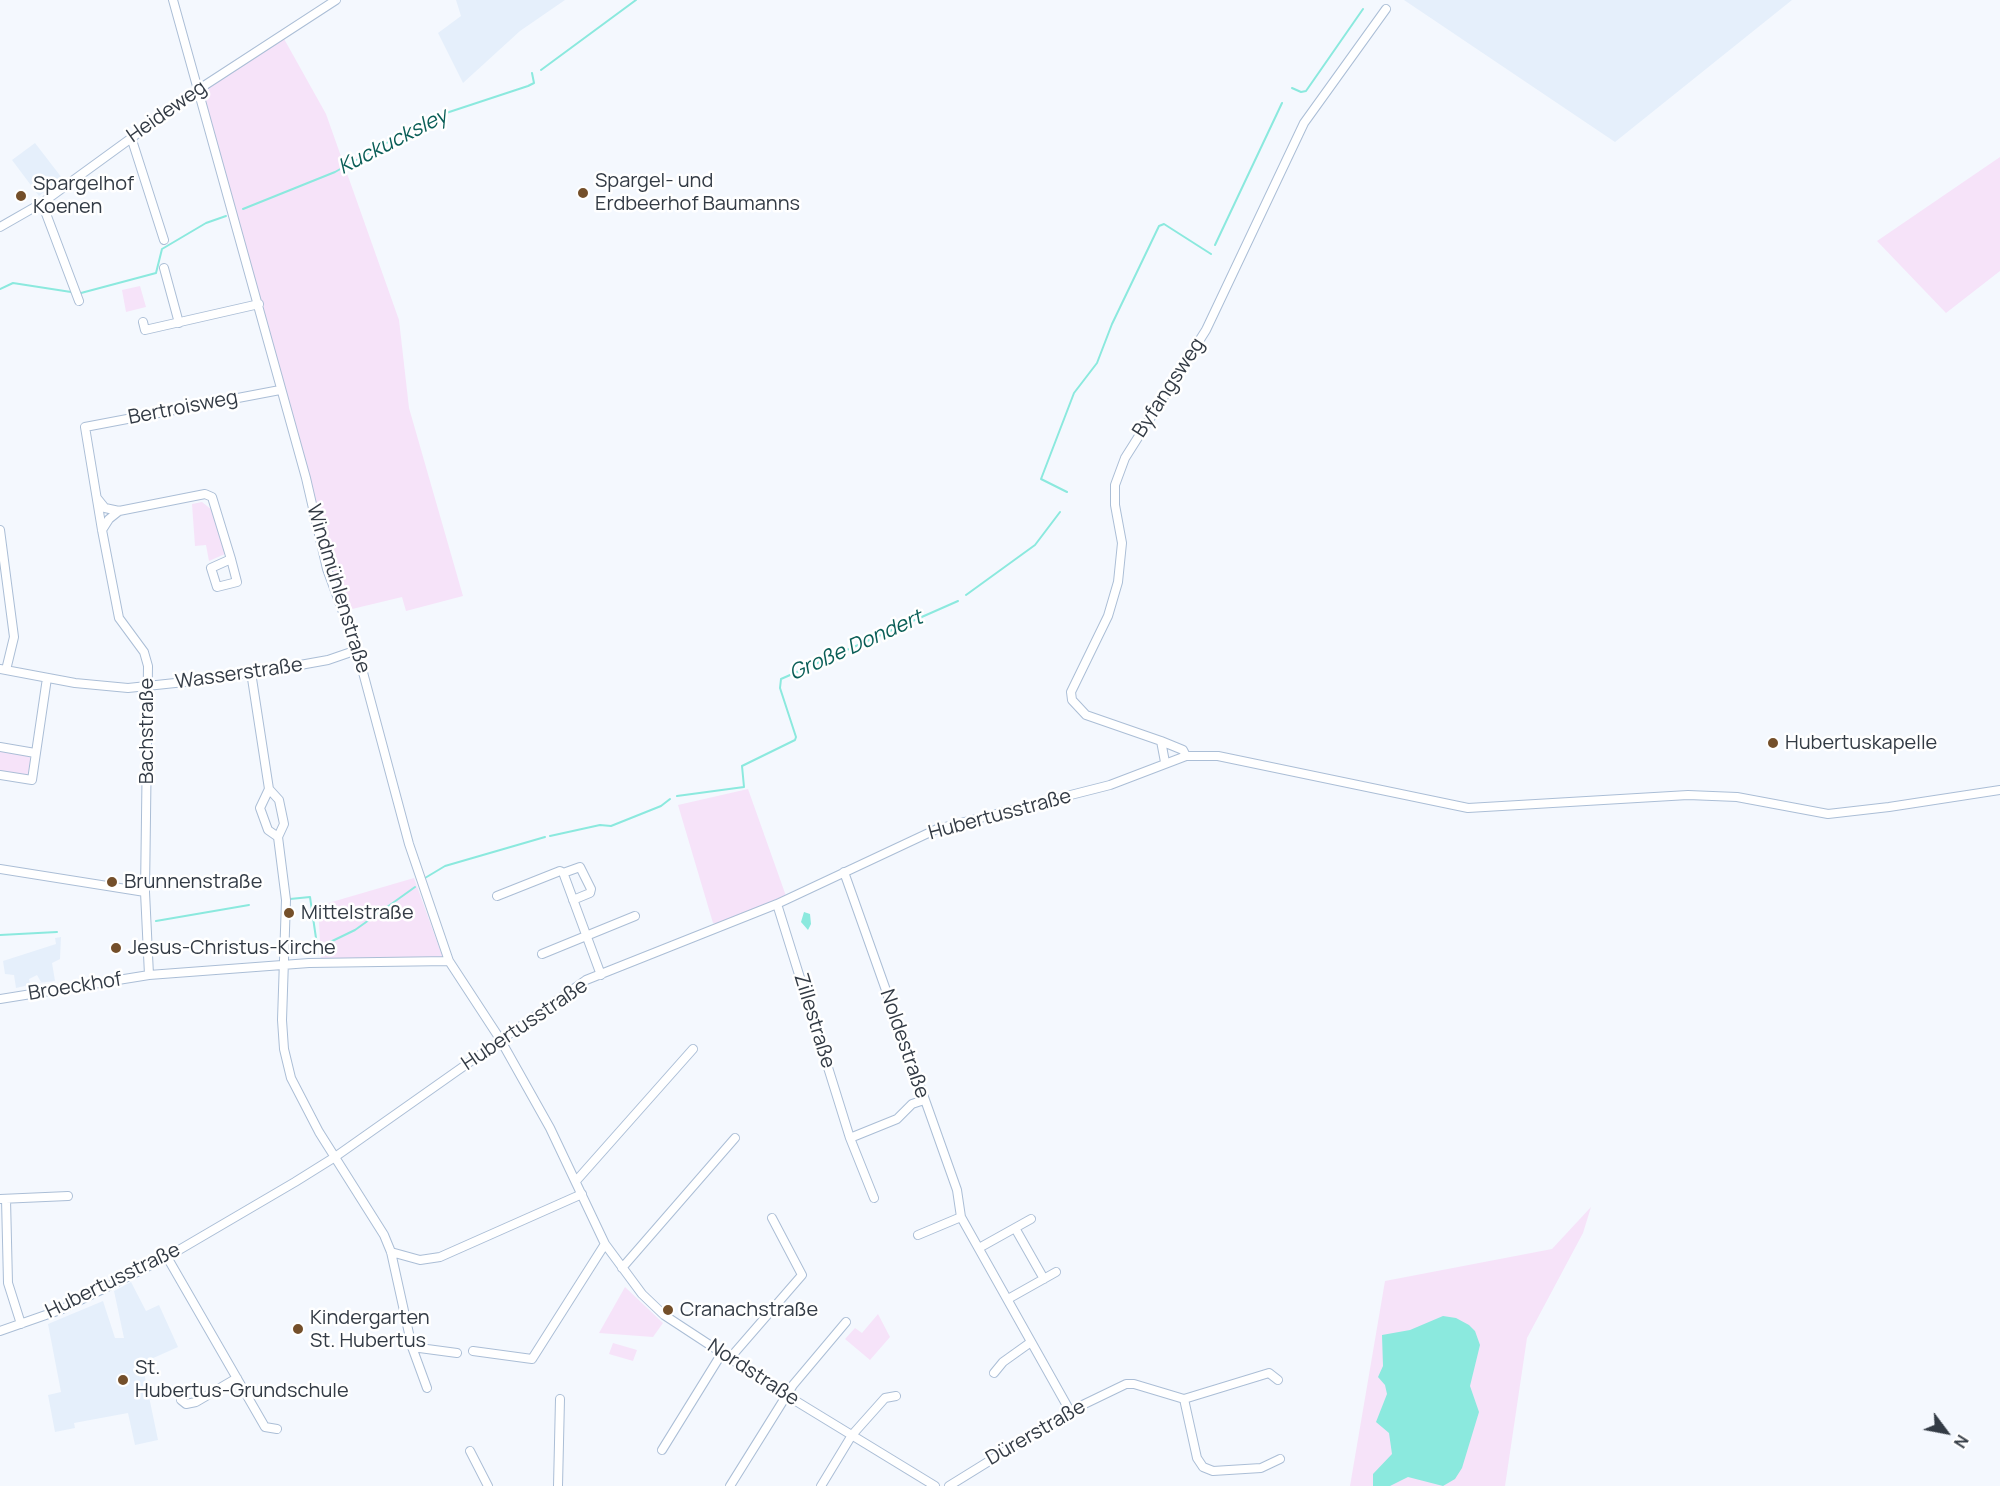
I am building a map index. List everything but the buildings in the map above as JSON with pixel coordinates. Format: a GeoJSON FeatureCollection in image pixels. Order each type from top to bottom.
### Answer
{"type":"FeatureCollection","features":[{"type":"Feature","properties":{"kind":"street","name":"Windmühlenstraße"},"geometry":{"type":"LineString","coordinates":[[173,0],[196,91],[225,179],[259,304],[280,390],[306,478],[327,568],[357,650],[409,844],[449,961],[500,1039]]}},
{"type":"Feature","properties":{"kind":"street","name":"Heideweg"},"geometry":{"type":"LineString","coordinates":[[0,227],[42,204],[196,91],[336,0]]}},
{"type":"Feature","properties":{"kind":"street","name":"Byfangsweg"},"geometry":{"type":"LineString","coordinates":[[1186,756],[1183,750],[1091,717],[1081,712],[1072,700],[1071,692],[1108,616],[1118,582],[1122,543],[1115,505],[1118,475],[1125,458],[1206,330],[1304,123],[1386,9]]}},
{"type":"Feature","properties":{"kind":"street"},"geometry":{"type":"LineString","coordinates":[[131,137],[164,240]]}},
{"type":"Feature","properties":{"kind":"street"},"geometry":{"type":"LineString","coordinates":[[42,204],[79,302]]}},
{"type":"Feature","properties":{"kind":"street"},"geometry":{"type":"LineString","coordinates":[[164,268],[179,323]]}},
{"type":"Feature","properties":{"kind":"street"},"geometry":{"type":"LineString","coordinates":[[143,321],[145,330],[259,304]]}},
{"type":"Feature","properties":{"kind":"street","name":"Bertroisweg"},"geometry":{"type":"LineString","coordinates":[[85,427],[280,390]]}},
{"type":"Feature","properties":{"kind":"street","name":"Bachstraße"},"geometry":{"type":"LineString","coordinates":[[85,427],[102,530],[120,618],[144,652],[149,687],[145,892],[149,975]]}},
{"type":"Feature","properties":{"kind":"street"},"geometry":{"type":"LineString","coordinates":[[96,497],[105,508],[119,511],[205,494],[212,497],[231,559]]}},
{"type":"Feature","properties":{"kind":"street"},"geometry":{"type":"LineString","coordinates":[[102,530],[109,519],[119,511]]}},
{"type":"Feature","properties":{"kind":"street"},"geometry":{"type":"LineString","coordinates":[[0,530],[14,637],[3,670]]}},
{"type":"Feature","properties":{"kind":"street","name":"Wasserstraße"},"geometry":{"type":"LineString","coordinates":[[3,670],[128,688],[149,687],[328,660],[357,650]]}},
{"type":"Feature","properties":{"kind":"street"},"geometry":{"type":"LineString","coordinates":[[251,672],[269,789],[279,800],[284,824],[278,837],[286,900],[282,1030],[291,1078],[335,1157],[384,1235],[391,1252],[412,1347],[427,1388]]}},
{"type":"Feature","properties":{"kind":"street"},"geometry":{"type":"LineString","coordinates":[[0,774],[32,780],[47,678]]}},
{"type":"Feature","properties":{"kind":"street"},"geometry":{"type":"LineString","coordinates":[[1161,741],[1165,762]]}},
{"type":"Feature","properties":{"kind":"street"},"geometry":{"type":"LineString","coordinates":[[0,747],[35,753]]}},
{"type":"Feature","properties":{"kind":"street","name":"Hubertusstraße"},"geometry":{"type":"LineString","coordinates":[[0,1331],[60,1310],[167,1257],[335,1157],[586,980],[777,904],[938,829],[1110,785],[1165,762],[1186,756],[1218,756],[1468,808],[1688,795],[1737,797],[1828,814],[2000,790]]}},
{"type":"Feature","properties":{"kind":"street"},"geometry":{"type":"LineString","coordinates":[[269,789],[260,808],[268,830],[278,837]]}},
{"type":"Feature","properties":{"kind":"street"},"geometry":{"type":"LineString","coordinates":[[497,896],[560,871],[564,873],[582,867],[591,889],[590,893],[573,900]]}},
{"type":"Feature","properties":{"kind":"street"},"geometry":{"type":"LineString","coordinates":[[0,869],[145,892]]}},
{"type":"Feature","properties":{"kind":"street","name":"Noldestraße"},"geometry":{"type":"LineString","coordinates":[[844,872],[957,1190],[961,1217],[1070,1411]]}},
{"type":"Feature","properties":{"kind":"street"},"geometry":{"type":"LineString","coordinates":[[564,873],[601,975]]}},
{"type":"Feature","properties":{"kind":"street","name":"Zillestraße"},"geometry":{"type":"LineString","coordinates":[[777,904],[850,1138],[874,1198]]}},
{"type":"Feature","properties":{"kind":"street"},"geometry":{"type":"LineString","coordinates":[[542,954],[635,916]]}},
{"type":"Feature","properties":{"kind":"street","name":"Broeckhof"},"geometry":{"type":"LineString","coordinates":[[0,999],[149,975],[309,963],[449,961]]}},
{"type":"Feature","properties":{"kind":"street","name":"Nordstraße"},"geometry":{"type":"LineString","coordinates":[[500,1039],[576,1181],[605,1244],[642,1294],[664,1315],[786,1395],[935,1486]]}},
{"type":"Feature","properties":{"kind":"street"},"geometry":{"type":"LineString","coordinates":[[576,1181],[693,1049]]}},
{"type":"Feature","properties":{"kind":"street"},"geometry":{"type":"LineString","coordinates":[[850,1138],[897,1119],[912,1104],[924,1100]]}},
{"type":"Feature","properties":{"kind":"street"},"geometry":{"type":"LineString","coordinates":[[622,1269],[735,1138]]}},
{"type":"Feature","properties":{"kind":"street"},"geometry":{"type":"LineString","coordinates":[[391,1252],[420,1260],[440,1257],[582,1194]]}},
{"type":"Feature","properties":{"kind":"street"},"geometry":{"type":"LineString","coordinates":[[21,1324],[8,1283],[3,1198],[68,1196]]}},
{"type":"Feature","properties":{"kind":"street"},"geometry":{"type":"LineString","coordinates":[[918,1235],[961,1217]]}},
{"type":"Feature","properties":{"kind":"street"},"geometry":{"type":"LineString","coordinates":[[730,1358],[802,1275],[772,1218]]}},
{"type":"Feature","properties":{"kind":"street"},"geometry":{"type":"LineString","coordinates":[[979,1248],[1031,1219]]}},
{"type":"Feature","properties":{"kind":"street"},"geometry":{"type":"LineString","coordinates":[[1015,1228],[1044,1279]]}},
{"type":"Feature","properties":{"kind":"street"},"geometry":{"type":"LineString","coordinates":[[473,1351],[532,1359],[605,1244]]}},
{"type":"Feature","properties":{"kind":"street"},"geometry":{"type":"LineString","coordinates":[[167,1257],[265,1426],[277,1428]]}},
{"type":"Feature","properties":{"kind":"street"},"geometry":{"type":"LineString","coordinates":[[1008,1299],[1056,1272]]}},
{"type":"Feature","properties":{"kind":"street"},"geometry":{"type":"LineString","coordinates":[[730,1486],[786,1395],[846,1322]]}},
{"type":"Feature","properties":{"kind":"street"},"geometry":{"type":"LineString","coordinates":[[994,1373],[1003,1362],[1031,1342]]}},
{"type":"Feature","properties":{"kind":"street"},"geometry":{"type":"LineString","coordinates":[[412,1347],[457,1353]]}},
{"type":"Feature","properties":{"kind":"street"},"geometry":{"type":"LineString","coordinates":[[662,1450],[722,1353]]}},
{"type":"Feature","properties":{"kind":"street"},"geometry":{"type":"LineString","coordinates":[[1278,1380],[1269,1373],[1184,1399],[1197,1458],[1203,1467],[1213,1471],[1261,1468],[1280,1459]]}},
{"type":"Feature","properties":{"kind":"street"},"geometry":{"type":"LineString","coordinates":[[181,1400],[186,1404],[196,1402],[237,1378]]}},
{"type":"Feature","properties":{"kind":"street","name":"Dürerstraße"},"geometry":{"type":"LineString","coordinates":[[949,1486],[1070,1411],[1126,1384],[1134,1384],[1184,1399]]}},
{"type":"Feature","properties":{"kind":"street"},"geometry":{"type":"LineString","coordinates":[[821,1486],[852,1435],[885,1398],[896,1396]]}},
{"type":"Feature","properties":{"kind":"street"},"geometry":{"type":"LineString","coordinates":[[558,1486],[560,1399]]}},
{"type":"Feature","properties":{"kind":"street"},"geometry":{"type":"LineString","coordinates":[[470,1451],[488,1486]]}},
{"type":"Feature","properties":{"kind":"shaded area"},"geometry":{"type":"Polygon","coordinates":[[[456,0],[565,0],[520,31],[463,83],[438,33],[461,16],[456,0]]]}},
{"type":"Feature","properties":{"kind":"shaded area"},"geometry":{"type":"Polygon","coordinates":[[[1404,0],[1792,0],[1615,142],[1404,0]]]}},
{"type":"Feature","properties":{"kind":"shaded area"},"geometry":{"type":"Polygon","coordinates":[[[283,37],[326,114],[399,320],[409,408],[463,596],[406,611],[402,597],[348,610],[327,569],[201,92],[283,37]]]}},
{"type":"Feature","properties":{"kind":"shaded area"},"geometry":{"type":"Polygon","coordinates":[[[35,143],[62,178],[39,196],[12,160],[35,143]]]}},
{"type":"Feature","properties":{"kind":"shaded area"},"geometry":{"type":"Polygon","coordinates":[[[2000,157],[2000,271],[1946,313],[1877,241],[2000,157]]]}},
{"type":"Feature","properties":{"kind":"shaded area"},"geometry":{"type":"Polygon","coordinates":[[[140,286],[146,307],[126,312],[122,290],[140,286]]]}},
{"type":"Feature","properties":{"kind":"shaded area"},"geometry":{"type":"Polygon","coordinates":[[[202,502],[212,510],[225,554],[209,561],[206,545],[195,546],[192,504],[202,502]]]}},
{"type":"Feature","properties":{"kind":"shaded area"},"geometry":{"type":"Polygon","coordinates":[[[0,751],[31,756],[28,775],[0,771],[0,751]]]}},
{"type":"Feature","properties":{"kind":"shaded area"},"geometry":{"type":"Polygon","coordinates":[[[748,789],[786,896],[717,924],[713,923],[678,805],[748,789]]]}},
{"type":"Feature","properties":{"kind":"shaded area"},"geometry":{"type":"Polygon","coordinates":[[[414,878],[443,958],[321,959],[318,906],[414,878]]]}},
{"type":"Feature","properties":{"kind":"shaded area"},"geometry":{"type":"Polygon","coordinates":[[[804,912],[810,914],[811,924],[808,930],[801,922],[804,912]]]}},
{"type":"Feature","properties":{"kind":"shaded area"},"geometry":{"type":"Polygon","coordinates":[[[61,937],[60,959],[52,963],[55,981],[38,983],[41,982],[37,975],[29,979],[30,984],[33,984],[16,988],[14,975],[5,974],[3,961],[56,944],[55,938],[61,937]]]}},
{"type":"Feature","properties":{"kind":"shaded area"},"geometry":{"type":"Polygon","coordinates":[[[1591,1207],[1583,1233],[1527,1338],[1505,1486],[1350,1486],[1385,1281],[1552,1249],[1591,1207]]]}},
{"type":"Feature","properties":{"kind":"shaded area"},"geometry":{"type":"Polygon","coordinates":[[[131,1282],[146,1311],[159,1305],[178,1347],[142,1363],[158,1440],[135,1445],[128,1413],[74,1423],[75,1428],[55,1432],[48,1395],[61,1392],[48,1324],[103,1301],[115,1338],[124,1338],[114,1291],[131,1282]]]}},
{"type":"Feature","properties":{"kind":"shaded area"},"geometry":{"type":"Polygon","coordinates":[[[625,1287],[663,1323],[653,1337],[599,1333],[625,1287]]]}},
{"type":"Feature","properties":{"kind":"shaded area"},"geometry":{"type":"Polygon","coordinates":[[[878,1314],[890,1337],[870,1360],[845,1339],[855,1328],[862,1333],[878,1314]]]}},
{"type":"Feature","properties":{"kind":"shaded area"},"geometry":{"type":"Polygon","coordinates":[[[1443,1316],[1456,1318],[1469,1325],[1475,1331],[1480,1345],[1470,1386],[1479,1412],[1462,1468],[1455,1479],[1443,1486],[1408,1477],[1390,1486],[1373,1486],[1373,1474],[1392,1454],[1389,1433],[1376,1422],[1387,1394],[1385,1385],[1378,1377],[1383,1366],[1382,1335],[1410,1330],[1443,1316]]]}},
{"type":"Feature","properties":{"kind":"shaded area"},"geometry":{"type":"Polygon","coordinates":[[[613,1343],[637,1350],[633,1361],[609,1354],[613,1343]]]}},
{"type":"Feature","properties":{"kind":"waterway","name":"Kuckucksley"},"geometry":{"type":"LineString","coordinates":[[541,70],[636,0]]}},
{"type":"Feature","properties":{"kind":"waterway","name":"Große Dondert"},"geometry":{"type":"LineString","coordinates":[[1292,88],[1301,92],[1306,91],[1363,9]]}},
{"type":"Feature","properties":{"kind":"waterway","name":"Kuckucksley"},"geometry":{"type":"LineString","coordinates":[[243,209],[335,172],[431,118],[528,86],[534,83],[532,73]]}},
{"type":"Feature","properties":{"kind":"waterway","name":"Große Dondert"},"geometry":{"type":"LineString","coordinates":[[1215,245],[1282,103]]}},
{"type":"Feature","properties":{"kind":"waterway","name":"Kuckucksley"},"geometry":{"type":"LineString","coordinates":[[81,293],[156,273],[162,249],[206,223],[226,216]]}},
{"type":"Feature","properties":{"kind":"waterway","name":"Große Dondert"},"geometry":{"type":"LineString","coordinates":[[1067,492],[1041,479],[1074,393],[1097,363],[1112,324],[1159,226],[1164,224],[1211,254]]}},
{"type":"Feature","properties":{"kind":"waterway","name":"Kuckucksley"},"geometry":{"type":"LineString","coordinates":[[0,289],[13,283],[71,292]]}},
{"type":"Feature","properties":{"kind":"waterway","name":"Große Dondert"},"geometry":{"type":"LineString","coordinates":[[966,595],[1035,545],[1060,512]]}},
{"type":"Feature","properties":{"kind":"waterway","name":"Große Dondert"},"geometry":{"type":"LineString","coordinates":[[677,796],[744,787],[742,766],[795,740],[780,688],[781,679],[958,601]]}},
{"type":"Feature","properties":{"kind":"waterway"},"geometry":{"type":"LineString","coordinates":[[550,836],[600,825],[611,826],[661,806],[670,799]]}},
{"type":"Feature","properties":{"kind":"waterway"},"geometry":{"type":"LineString","coordinates":[[425,878],[445,866],[545,837]]}},
{"type":"Feature","properties":{"kind":"waterway"},"geometry":{"type":"LineString","coordinates":[[290,899],[310,897],[317,945],[324,945],[355,930],[415,887]]}},
{"type":"Feature","properties":{"kind":"waterway"},"geometry":{"type":"LineString","coordinates":[[156,921],[249,905]]}},
{"type":"Feature","properties":{"kind":"waterway"},"geometry":{"type":"LineString","coordinates":[[0,935],[57,932]]}},
{"type":"Feature","properties":{"kind":"place","name":"Spargel- und Erdbeerhof Baumanns"},"geometry":{"type":"Point","coordinates":[583,193]}},
{"type":"Feature","properties":{"kind":"place","name":"Spargelhof Koenen"},"geometry":{"type":"Point","coordinates":[21,196]}},
{"type":"Feature","properties":{"kind":"place","name":"Hubertuskapelle"},"geometry":{"type":"Point","coordinates":[1773,743]}},
{"type":"Feature","properties":{"kind":"place","name":"Brunnenstraße"},"geometry":{"type":"Point","coordinates":[112,882]}},
{"type":"Feature","properties":{"kind":"place","name":"Mittelstraße"},"geometry":{"type":"Point","coordinates":[289,913]}},
{"type":"Feature","properties":{"kind":"place","name":"Jesus-Christus-Kirche"},"geometry":{"type":"Point","coordinates":[116,948]}},
{"type":"Feature","properties":{"kind":"place","name":"Cranachstraße"},"geometry":{"type":"Point","coordinates":[668,1310]}},
{"type":"Feature","properties":{"kind":"place","name":"Kindergarten St. Hubertus"},"geometry":{"type":"Point","coordinates":[298,1329]}},
{"type":"Feature","properties":{"kind":"place","name":"St. Hubertus-Grundschule"},"geometry":{"type":"Point","coordinates":[123,1380]}}]}
